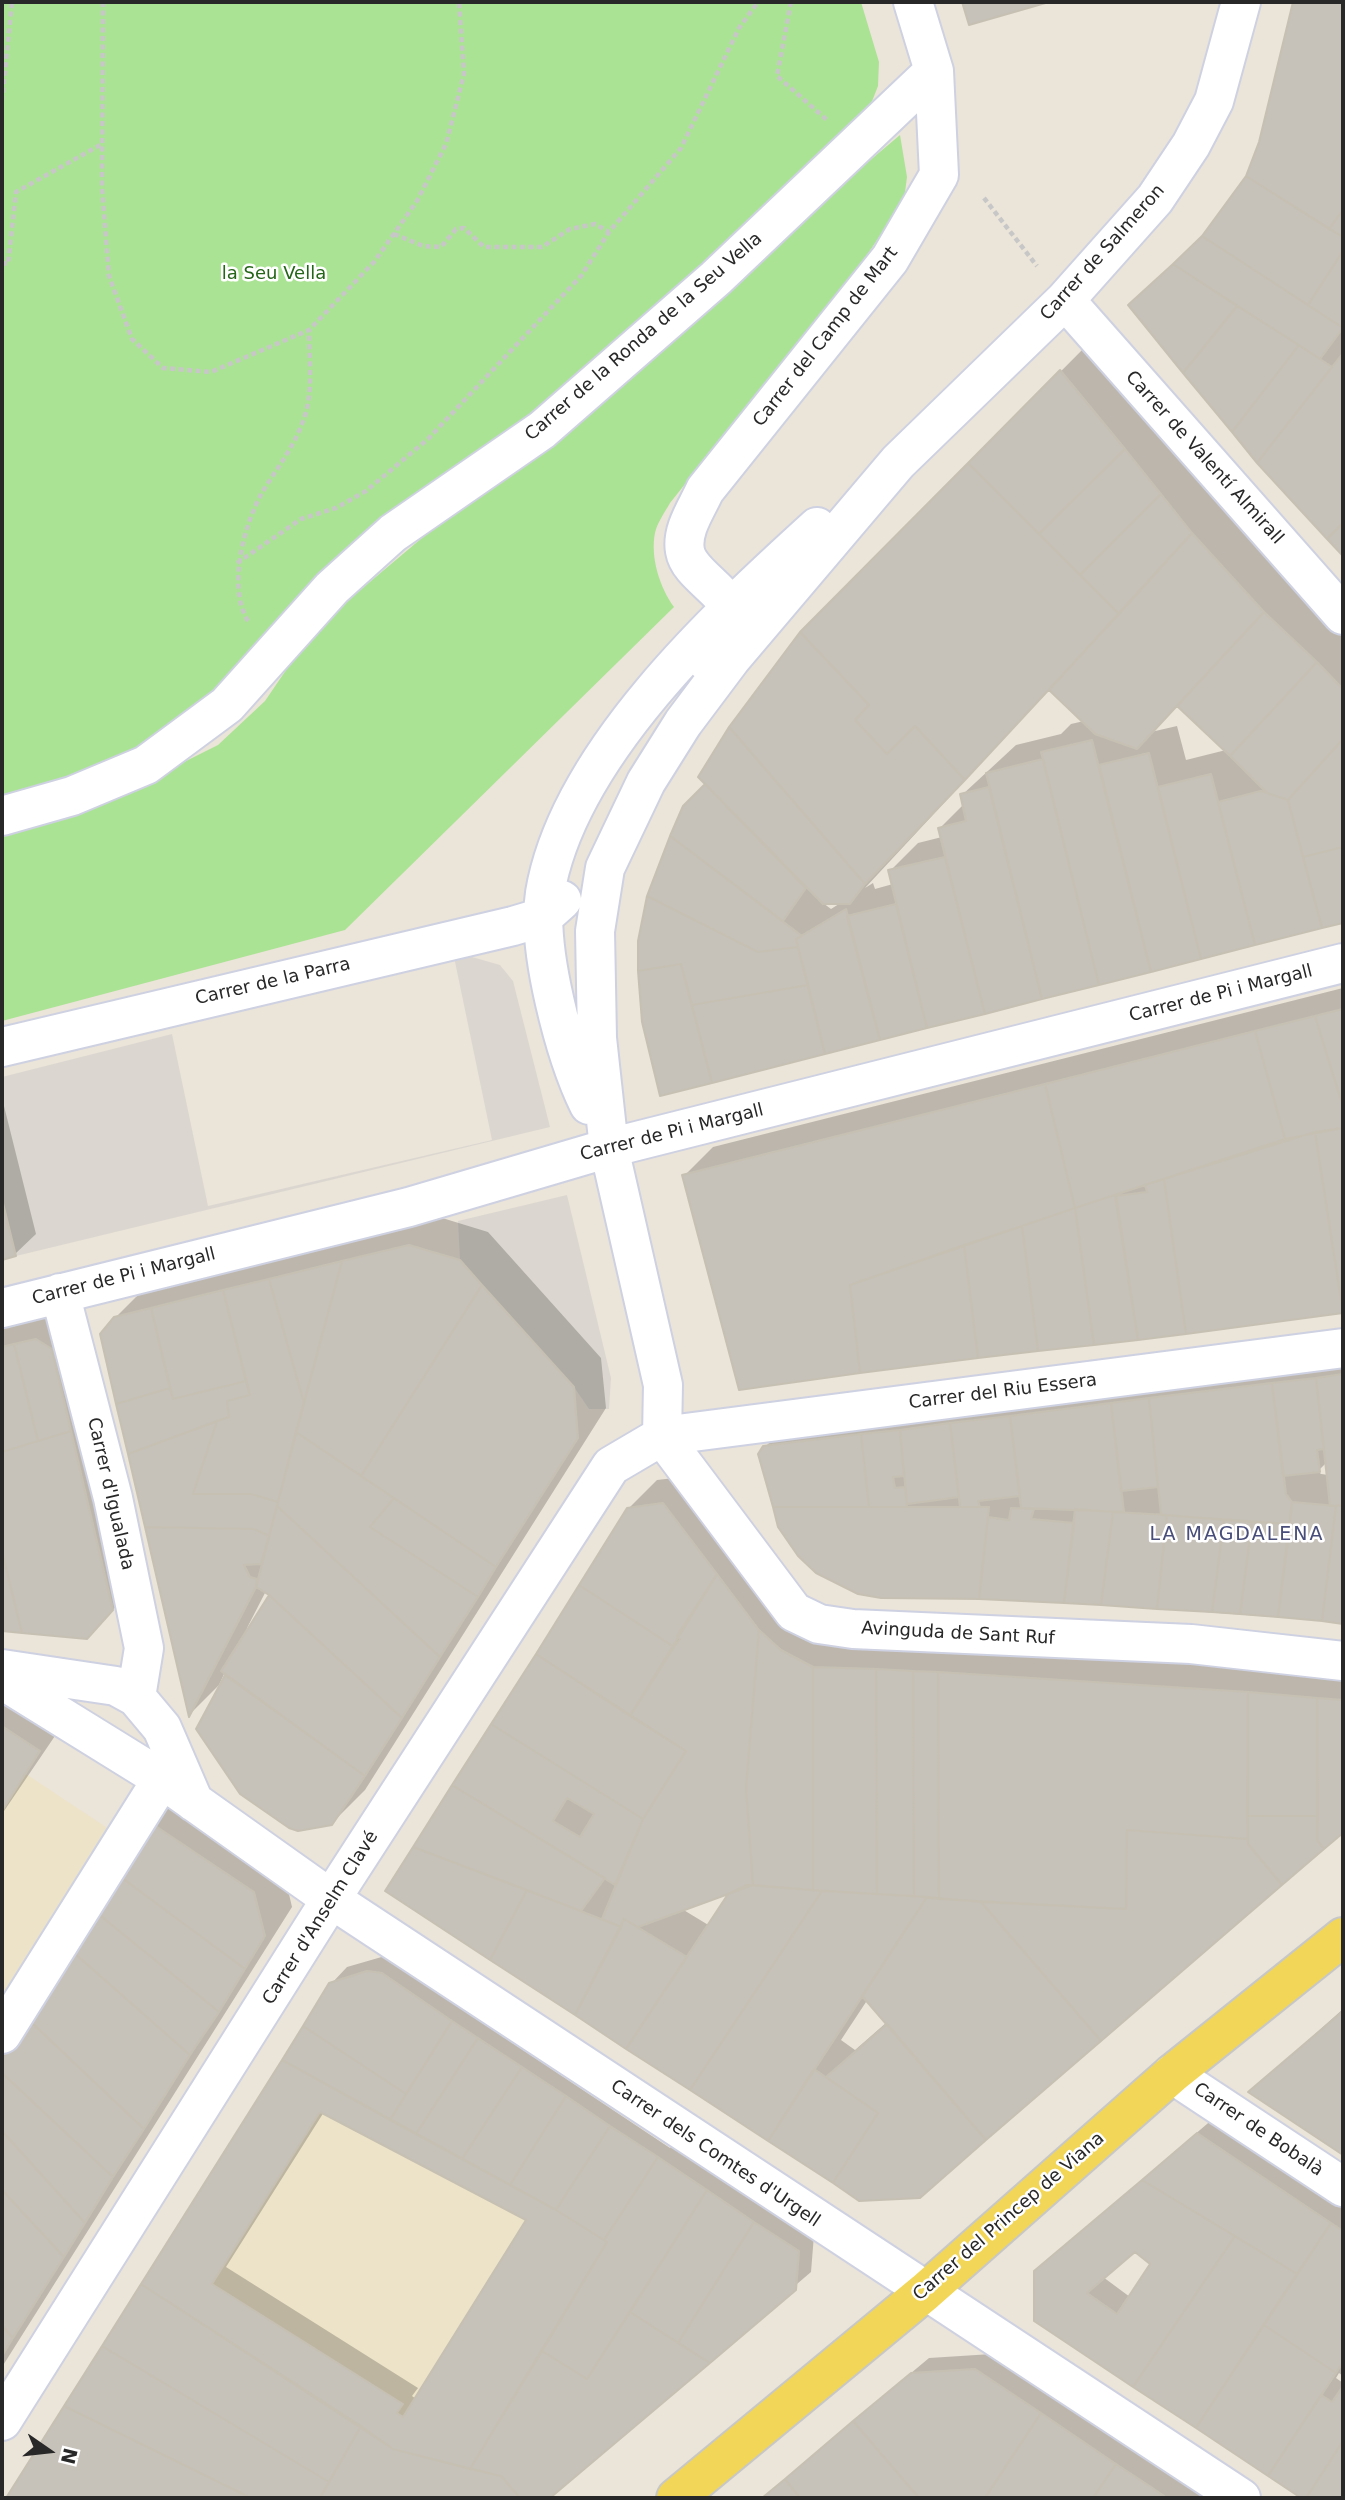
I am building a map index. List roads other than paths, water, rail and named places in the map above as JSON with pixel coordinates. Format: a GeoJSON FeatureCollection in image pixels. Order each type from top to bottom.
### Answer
{"type":"FeatureCollection","features":[{"type":"Feature","properties":{"kind":"main road","name":"Carrer del Princep de Viana"},"geometry":{"type":"LineString","coordinates":[[676,2498],[925,2292],[1172,2074],[1343,1937]]}},
{"type":"Feature","properties":{"kind":"street","name":"Carrer del Camp de Mart"},"geometry":{"type":"LineString","coordinates":[[730,606],[690,565],[685,549],[687,530],[705,490],[890,259],[939,176],[934,71],[913,2]]}},
{"type":"Feature","properties":{"kind":"street","name":"Carrer de Salmeron"},"geometry":{"type":"LineString","coordinates":[[609,1148],[597,1038],[595,931],[605,868],[646,782],[691,712],[731,659],[898,461],[1065,300],[1155,199],[1191,145],[1214,101],[1241,2]]}},
{"type":"Feature","properties":{"kind":"street","name":"Carrer de la Ronda de la Seu Vella"},"geometry":{"type":"LineString","coordinates":[[2,816],[72,796],[146,765],[227,705],[332,588],[383,542],[542,429],[716,278],[934,71]]}},
{"type":"Feature","properties":{"kind":"street","name":"Carrer de Valentí Almirall"},"geometry":{"type":"LineString","coordinates":[[1065,300],[1343,615]]}},
{"type":"Feature","properties":{"kind":"street","name":"Carrer de Salmeron"},"geometry":{"type":"LineString","coordinates":[[609,1148],[584,1096],[553,995],[543,917],[545,893],[555,857],[581,796],[634,714],[730,606],[848,498],[898,461]]}},
{"type":"Feature","properties":{"kind":"street","name":"Carrer de Salmeron"},"geometry":{"type":"LineString","coordinates":[[543,917],[572,891],[592,861],[619,836],[624,785],[643,750],[731,630],[730,606]]}},
{"type":"Feature","properties":{"kind":"street","name":"Carrer de Salmeron"},"geometry":{"type":"LineString","coordinates":[[543,917],[557,922],[570,939],[579,997],[597,1038]]}},
{"type":"Feature","properties":{"kind":"street","name":"Carrer de la Parra"},"geometry":{"type":"LineString","coordinates":[[2,1047],[543,917]]}},
{"type":"Feature","properties":{"kind":"street","name":"Carrer de Pi i Margall"},"geometry":{"type":"LineString","coordinates":[[2,1308],[409,1207],[609,1148],[1343,963]]}},
{"type":"Feature","properties":{"kind":"street"},"geometry":{"type":"LineString","coordinates":[[609,1148],[656,1342],[663,1385],[662,1436]]}},
{"type":"Feature","properties":{"kind":"street","name":"Carrer d'Igualada"},"geometry":{"type":"LineString","coordinates":[[60,1293],[113,1498],[144,1648],[136,1697]]}},
{"type":"Feature","properties":{"kind":"street","name":"Carrer del Riu Essera"},"geometry":{"type":"LineString","coordinates":[[662,1436],[1343,1348]]}},
{"type":"Feature","properties":{"kind":"street","name":"Avinguda de Sant Ruf"},"geometry":{"type":"LineString","coordinates":[[662,1436],[794,1612],[819,1624],[864,1629],[1191,1644],[1343,1661]]}},
{"type":"Feature","properties":{"kind":"street","name":"Carrer d'Anselm Clavé"},"geometry":{"type":"LineString","coordinates":[[2,2421],[331,1899],[611,1466],[662,1436]]}},
{"type":"Feature","properties":{"kind":"street"},"geometry":{"type":"LineString","coordinates":[[2,1669],[116,1686],[136,1697],[162,1728],[194,1802]]}},
{"type":"Feature","properties":{"kind":"street","name":"Carrer dels Comtes d'Urgell"},"geometry":{"type":"LineString","coordinates":[[2,1680],[162,1779],[331,1899],[1241,2498]]}},
{"type":"Feature","properties":{"kind":"street"},"geometry":{"type":"LineString","coordinates":[[2,2034],[162,1779]]}},
{"type":"Feature","properties":{"kind":"street","name":"Carrer de Bobalà"},"geometry":{"type":"LineString","coordinates":[[1172,2074],[1343,2187]]}},
{"type":"Feature","properties":{"kind":"district","name":"LA MAGDALENA"},"geometry":{"type":"Point","coordinates":[1237,1535]}},
{"type":"Feature","properties":{"kind":"park label","name":"la Seu Vella"},"geometry":{"type":"Point","coordinates":[274,274]}}]}
